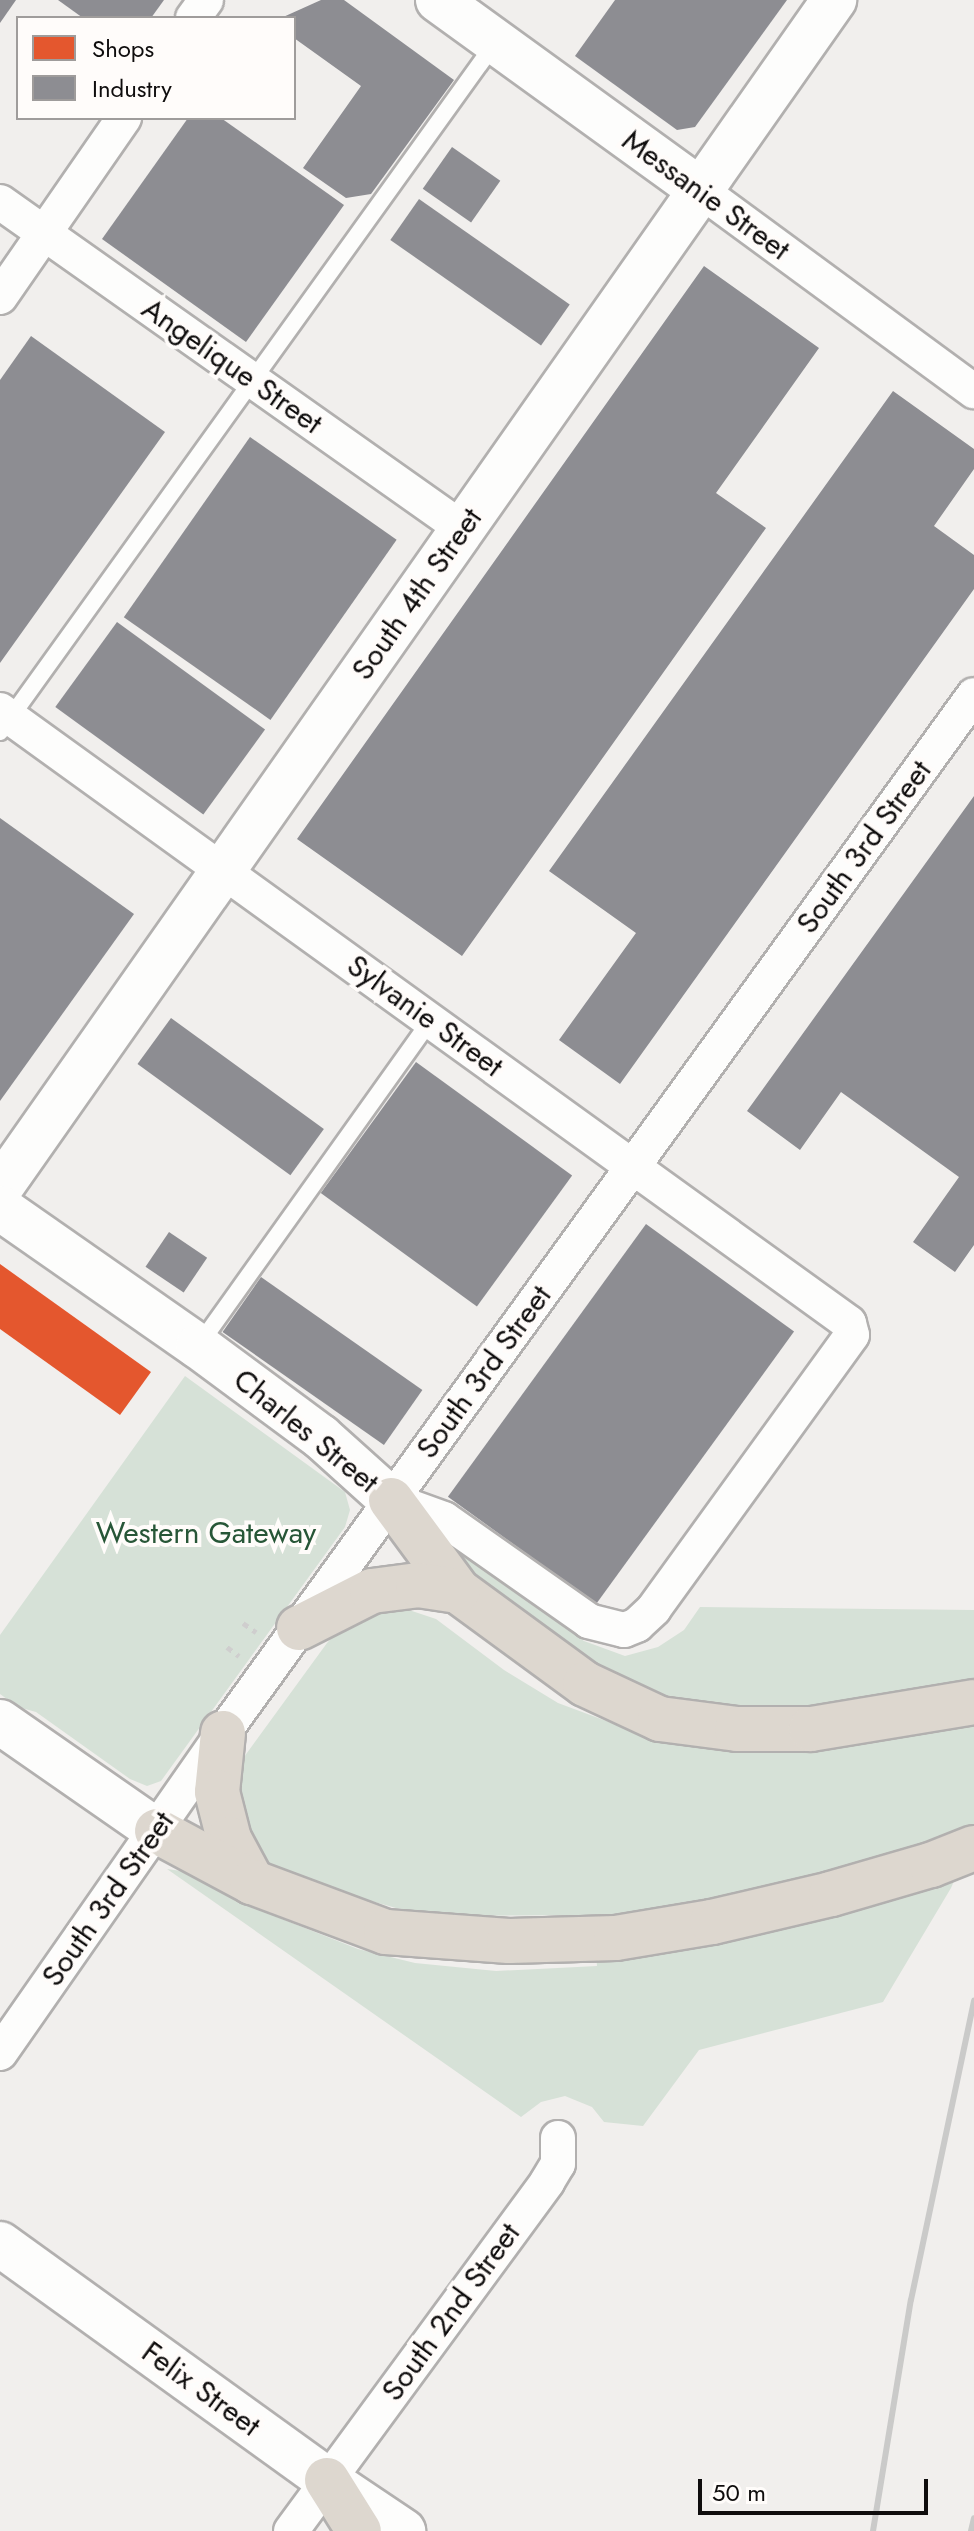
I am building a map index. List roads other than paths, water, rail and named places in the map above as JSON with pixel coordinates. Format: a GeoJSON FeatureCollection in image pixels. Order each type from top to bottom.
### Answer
{"type":"FeatureCollection","features":[{"type":"Feature","properties":{"kind":"highway"},"geometry":{"type":"LineString","coordinates":[[391,1500],[458,1591],[585,1684],[660,1719],[737,1729],[811,1729],[974,1702]]}},
{"type":"Feature","properties":{"kind":"highway"},"geometry":{"type":"LineString","coordinates":[[299,1628],[372,1591],[418,1585],[458,1591]]}},
{"type":"Feature","properties":{"kind":"highway"},"geometry":{"type":"LineString","coordinates":[[223,1733],[217,1792],[229,1839],[252,1882]]}},
{"type":"Feature","properties":{"kind":"highway"},"geometry":{"type":"LineString","coordinates":[[157,1831],[252,1882],[386,1932],[509,1941],[616,1938],[712,1922],[831,1894],[931,1865],[974,1848]]}},
{"type":"Feature","properties":{"kind":"highway"},"geometry":{"type":"LineString","coordinates":[[327,2480],[359,2531]]}},
{"type":"Feature","properties":{"kind":"main road","name":"Messanie Street"},"geometry":{"type":"LineString","coordinates":[[438,0],[700,190]]}},
{"type":"Feature","properties":{"kind":"main road","name":"South 4th Street"},"geometry":{"type":"LineString","coordinates":[[0,1188],[834,0]]}},
{"type":"Feature","properties":{"kind":"main road","name":"Charles Street"},"geometry":{"type":"LineString","coordinates":[[0,1208],[198,1346],[321,1437],[391,1500]]}},
{"type":"Feature","properties":{"kind":"main road"},"geometry":{"type":"LineString","coordinates":[[0,1722],[157,1831]]}},
{"type":"Feature","properties":{"kind":"main road","name":"Felix Street"},"geometry":{"type":"LineString","coordinates":[[0,2244],[327,2480],[403,2531]]}},
{"type":"Feature","properties":{"kind":"street"},"geometry":{"type":"LineString","coordinates":[[0,297],[123,120]]}},
{"type":"Feature","properties":{"kind":"street","name":"Messanie Street"},"geometry":{"type":"LineString","coordinates":[[700,190],[974,391]]}},
{"type":"Feature","properties":{"kind":"street","name":"Angelique Street"},"geometry":{"type":"LineString","coordinates":[[0,202],[463,529]]}},
{"type":"Feature","properties":{"kind":"street","name":"South 3rd Street"},"geometry":{"type":"LineString","coordinates":[[0,2053],[223,1733],[974,695]]}},
{"type":"Feature","properties":{"kind":"street","name":"Sylvanie Street"},"geometry":{"type":"LineString","coordinates":[[4,720],[222,870],[849,1323],[852,1335],[654,1609],[637,1625],[624,1630]]}},
{"type":"Feature","properties":{"kind":"street","name":"Charles Street"},"geometry":{"type":"LineString","coordinates":[[391,1500],[444,1519],[589,1621],[624,1630]]}},
{"type":"Feature","properties":{"kind":"street","name":"South 2nd Street"},"geometry":{"type":"LineString","coordinates":[[291,2531],[547,2182],[558,2164],[558,2138]]}},
{"type":"Feature","properties":{"kind":"lane"},"geometry":{"type":"LineString","coordinates":[[4,720],[496,42]]}},
{"type":"Feature","properties":{"kind":"lane"},"geometry":{"type":"LineString","coordinates":[[198,1346],[431,1020]]}},
{"type":"Feature","properties":{"kind":"railway"},"geometry":{"type":"LineString","coordinates":[[873,2531],[911,2300],[974,2001]]}},
{"type":"Feature","properties":{"kind":"railway"},"geometry":{"type":"LineString","coordinates":[[971,2531],[974,2518]]}},
{"type":"Feature","properties":{"kind":"park label","name":"Western Gateway"},"geometry":{"type":"Point","coordinates":[206,1533]}}]}
